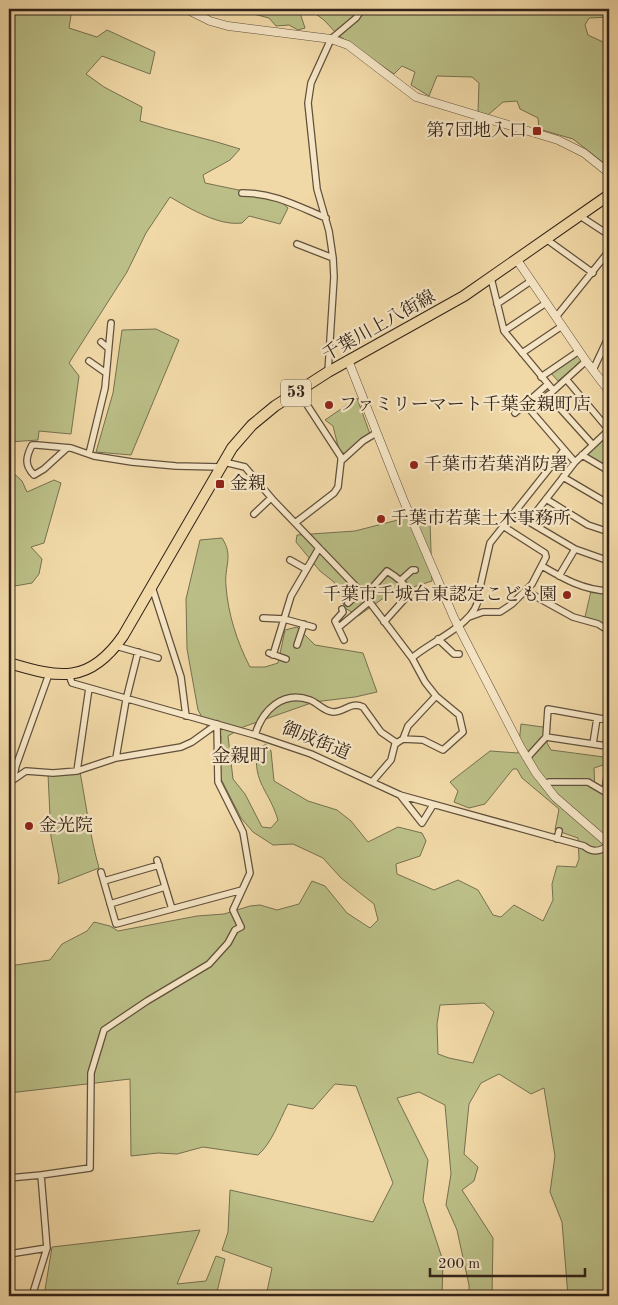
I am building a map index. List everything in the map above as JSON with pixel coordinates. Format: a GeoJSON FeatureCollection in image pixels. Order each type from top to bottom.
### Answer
{"type":"FeatureCollection","features":[{"type":"Feature","properties":{"kind":"main road","name":"千葉川上八街線"},"geometry":{"type":"LineString","coordinates":[[68,675],[97,663],[116,646],[232,448],[252,425],[298,391],[328,372],[450,305],[609,195]]}},
{"type":"Feature","properties":{"kind":"main road","name":"御成街道"},"geometry":{"type":"LineString","coordinates":[[9,663],[49,674],[68,675]]}},
{"type":"Feature","properties":{"kind":"street"},"geometry":{"type":"LineString","coordinates":[[186,9],[210,21],[228,26],[331,38],[353,48],[416,97],[558,140],[584,152],[609,174]]}},
{"type":"Feature","properties":{"kind":"street"},"geometry":{"type":"LineString","coordinates":[[328,372],[334,277],[333,258],[326,218],[316,189],[308,103],[314,74],[331,38],[356,18],[362,9]]}},
{"type":"Feature","properties":{"kind":"street"},"geometry":{"type":"LineString","coordinates":[[242,193],[262,193],[274,196],[326,218]]}},
{"type":"Feature","properties":{"kind":"street"},"geometry":{"type":"LineString","coordinates":[[580,216],[609,235]]}},
{"type":"Feature","properties":{"kind":"street"},"geometry":{"type":"LineString","coordinates":[[546,239],[593,273]]}},
{"type":"Feature","properties":{"kind":"street"},"geometry":{"type":"LineString","coordinates":[[297,244],[333,258]]}},
{"type":"Feature","properties":{"kind":"street"},"geometry":{"type":"LineString","coordinates":[[556,317],[609,251]]}},
{"type":"Feature","properties":{"kind":"street"},"geometry":{"type":"LineString","coordinates":[[517,260],[592,370],[609,391]]}},
{"type":"Feature","properties":{"kind":"street"},"geometry":{"type":"LineString","coordinates":[[490,278],[504,331],[553,390]]}},
{"type":"Feature","properties":{"kind":"street"},"geometry":{"type":"LineString","coordinates":[[497,304],[531,281]]}},
{"type":"Feature","properties":{"kind":"street"},"geometry":{"type":"LineString","coordinates":[[504,331],[546,303]]}},
{"type":"Feature","properties":{"kind":"street"},"geometry":{"type":"LineString","coordinates":[[89,454],[103,398],[111,323]]}},
{"type":"Feature","properties":{"kind":"street"},"geometry":{"type":"LineString","coordinates":[[522,354],[562,326]]}},
{"type":"Feature","properties":{"kind":"street"},"geometry":{"type":"LineString","coordinates":[[592,370],[609,336]]}},
{"type":"Feature","properties":{"kind":"street"},"geometry":{"type":"LineString","coordinates":[[101,342],[108,348]]}},
{"type":"Feature","properties":{"kind":"street"},"geometry":{"type":"LineString","coordinates":[[541,377],[579,351]]}},
{"type":"Feature","properties":{"kind":"street"},"geometry":{"type":"LineString","coordinates":[[348,360],[376,433],[458,626],[527,758],[545,785],[574,816],[609,844]]}},
{"type":"Feature","properties":{"kind":"street"},"geometry":{"type":"LineString","coordinates":[[89,361],[106,373]]}},
{"type":"Feature","properties":{"kind":"street"},"geometry":{"type":"LineString","coordinates":[[575,462],[531,411],[586,361]]}},
{"type":"Feature","properties":{"kind":"street"},"geometry":{"type":"LineString","coordinates":[[528,521],[575,462],[609,430],[566,379]]}},
{"type":"Feature","properties":{"kind":"street"},"geometry":{"type":"LineString","coordinates":[[515,413],[548,384]]}},
{"type":"Feature","properties":{"kind":"street"},"geometry":{"type":"LineString","coordinates":[[295,523],[338,488],[341,460],[341,456],[298,391]]}},
{"type":"Feature","properties":{"kind":"street"},"geometry":{"type":"LineString","coordinates":[[548,395],[593,445]]}},
{"type":"Feature","properties":{"kind":"street"},"geometry":{"type":"LineString","coordinates":[[341,460],[376,433]]}},
{"type":"Feature","properties":{"kind":"street"},"geometry":{"type":"LineString","coordinates":[[67,448],[44,469],[34,475],[29,470],[26,458],[32,445],[67,448],[89,454],[165,466],[222,465],[245,467],[271,498],[369,602],[412,658],[425,682],[436,696],[459,715],[462,732],[442,750],[423,740],[400,741],[381,732],[363,707],[352,705],[334,712],[325,710],[312,700],[306,699],[284,700],[269,707],[255,735]]}},
{"type":"Feature","properties":{"kind":"street"},"geometry":{"type":"LineString","coordinates":[[412,658],[424,647],[469,617],[478,603],[479,589],[490,544],[564,450]]}},
{"type":"Feature","properties":{"kind":"street"},"geometry":{"type":"LineString","coordinates":[[582,455],[609,472]]}},
{"type":"Feature","properties":{"kind":"street"},"geometry":{"type":"LineString","coordinates":[[563,477],[609,504]]}},
{"type":"Feature","properties":{"kind":"street"},"geometry":{"type":"LineString","coordinates":[[254,514],[271,498]]}},
{"type":"Feature","properties":{"kind":"street"},"geometry":{"type":"LineString","coordinates":[[546,499],[588,525],[609,532]]}},
{"type":"Feature","properties":{"kind":"street"},"geometry":{"type":"LineString","coordinates":[[514,513],[575,549],[609,560]]}},
{"type":"Feature","properties":{"kind":"street"},"geometry":{"type":"LineString","coordinates":[[469,617],[483,612],[500,612],[526,591],[546,557],[545,553],[503,526]]}},
{"type":"Feature","properties":{"kind":"street"},"geometry":{"type":"LineString","coordinates":[[286,659],[271,654],[290,596],[319,548]]}},
{"type":"Feature","properties":{"kind":"street"},"geometry":{"type":"LineString","coordinates":[[559,576],[575,549]]}},
{"type":"Feature","properties":{"kind":"street"},"geometry":{"type":"LineString","coordinates":[[290,560],[306,569]]}},
{"type":"Feature","properties":{"kind":"street"},"geometry":{"type":"LineString","coordinates":[[542,566],[559,576],[594,590],[609,590]]}},
{"type":"Feature","properties":{"kind":"street"},"geometry":{"type":"LineString","coordinates":[[401,580],[412,570],[415,570]]}},
{"type":"Feature","properties":{"kind":"street"},"geometry":{"type":"LineString","coordinates":[[348,603],[362,594],[387,571],[401,580],[410,594],[384,622]]}},
{"type":"Feature","properties":{"kind":"street"},"geometry":{"type":"LineString","coordinates":[[299,582],[306,586]]}},
{"type":"Feature","properties":{"kind":"street"},"geometry":{"type":"LineString","coordinates":[[152,587],[180,677],[186,716]]}},
{"type":"Feature","properties":{"kind":"street"},"geometry":{"type":"LineString","coordinates":[[526,591],[573,617],[598,624],[609,631]]}},
{"type":"Feature","properties":{"kind":"street"},"geometry":{"type":"LineString","coordinates":[[339,627],[369,602]]}},
{"type":"Feature","properties":{"kind":"street"},"geometry":{"type":"LineString","coordinates":[[342,609],[343,612],[335,621],[344,640]]}},
{"type":"Feature","properties":{"kind":"street"},"geometry":{"type":"LineString","coordinates":[[263,618],[284,619],[313,627]]}},
{"type":"Feature","properties":{"kind":"street"},"geometry":{"type":"LineString","coordinates":[[297,645],[304,624]]}},
{"type":"Feature","properties":{"kind":"street"},"geometry":{"type":"LineString","coordinates":[[438,639],[454,654],[459,654]]}},
{"type":"Feature","properties":{"kind":"street"},"geometry":{"type":"LineString","coordinates":[[116,646],[158,658]]}},
{"type":"Feature","properties":{"kind":"street"},"geometry":{"type":"LineString","coordinates":[[116,758],[126,700],[138,652]]}},
{"type":"Feature","properties":{"kind":"street"},"geometry":{"type":"LineString","coordinates":[[10,780],[49,674]]}},
{"type":"Feature","properties":{"kind":"street","name":"御成街道"},"geometry":{"type":"LineString","coordinates":[[68,675],[72,683],[126,700],[255,735],[310,754],[400,795],[558,839],[594,851],[602,850],[609,844]]}},
{"type":"Feature","properties":{"kind":"street"},"geometry":{"type":"LineString","coordinates":[[77,771],[90,688]]}},
{"type":"Feature","properties":{"kind":"street"},"geometry":{"type":"LineString","coordinates":[[372,782],[391,760],[408,726],[436,696]]}},
{"type":"Feature","properties":{"kind":"street"},"geometry":{"type":"LineString","coordinates":[[527,758],[546,737],[548,709],[609,720]]}},
{"type":"Feature","properties":{"kind":"street"},"geometry":{"type":"LineString","coordinates":[[593,744],[597,718]]}},
{"type":"Feature","properties":{"kind":"street"},"geometry":{"type":"LineString","coordinates":[[10,780],[26,771],[53,773],[77,771],[116,758],[181,747],[192,742],[217,724]]}},
{"type":"Feature","properties":{"kind":"street"},"geometry":{"type":"LineString","coordinates":[[9,1178],[90,1168],[91,1073],[104,1030],[117,1020],[198,972],[222,951],[235,930],[241,927],[233,912],[250,873],[243,832],[218,782],[217,724]]}},
{"type":"Feature","properties":{"kind":"street"},"geometry":{"type":"LineString","coordinates":[[546,737],[606,746],[608,731]]}},
{"type":"Feature","properties":{"kind":"street"},"geometry":{"type":"LineString","coordinates":[[545,785],[549,782],[583,781],[605,792],[609,760]]}},
{"type":"Feature","properties":{"kind":"street"},"geometry":{"type":"LineString","coordinates":[[400,795],[422,823],[433,805]]}},
{"type":"Feature","properties":{"kind":"street"},"geometry":{"type":"LineString","coordinates":[[558,839],[559,831]]}},
{"type":"Feature","properties":{"kind":"street"},"geometry":{"type":"LineString","coordinates":[[104,881],[158,863],[172,909]]}},
{"type":"Feature","properties":{"kind":"street"},"geometry":{"type":"LineString","coordinates":[[101,872],[116,924],[242,890]]}},
{"type":"Feature","properties":{"kind":"street"},"geometry":{"type":"LineString","coordinates":[[110,904],[165,886]]}},
{"type":"Feature","properties":{"kind":"street"},"geometry":{"type":"LineString","coordinates":[[32,1296],[47,1248],[41,1175]]}},
{"type":"Feature","properties":{"kind":"street"},"geometry":{"type":"LineString","coordinates":[[9,1254],[47,1248]]}},
{"type":"Feature","properties":{"kind":"green space"},"geometry":{"type":"Polygon","coordinates":[[[9,9],[72,9],[69,28],[97,37],[107,30],[155,52],[150,74],[102,56],[86,74],[104,87],[142,107],[140,121],[240,149],[230,160],[203,175],[205,183],[277,198],[288,208],[280,224],[249,216],[242,223],[233,223],[205,216],[170,197],[146,233],[127,272],[69,363],[79,376],[71,434],[39,431],[38,440],[9,442],[9,9]]]}},
{"type":"Feature","properties":{"kind":"green space"},"geometry":{"type":"Polygon","coordinates":[[[241,9],[267,9],[274,12],[280,9],[305,9],[300,13],[305,28],[298,30],[289,25],[276,26],[269,18],[242,11],[241,9]]]}},
{"type":"Feature","properties":{"kind":"green space"},"geometry":{"type":"Polygon","coordinates":[[[309,9],[609,9],[609,17],[589,18],[585,25],[588,35],[603,42],[609,42],[609,167],[573,139],[539,129],[538,118],[520,109],[517,101],[503,102],[488,115],[478,112],[479,83],[472,77],[437,76],[429,96],[411,85],[415,72],[402,66],[394,74],[338,35],[324,20],[309,9]]]}},
{"type":"Feature","properties":{"kind":"green space"},"geometry":{"type":"Polygon","coordinates":[[[156,329],[179,340],[131,455],[96,452],[113,393],[122,330],[156,329]]]}},
{"type":"Feature","properties":{"kind":"green space"},"geometry":{"type":"Polygon","coordinates":[[[578,355],[581,361],[558,381],[550,372],[578,355]]]}},
{"type":"Feature","properties":{"kind":"green space"},"geometry":{"type":"Polygon","coordinates":[[[357,398],[370,434],[345,454],[339,450],[333,426],[325,420],[357,398]]]}},
{"type":"Feature","properties":{"kind":"green space"},"geometry":{"type":"Polygon","coordinates":[[[609,434],[609,469],[588,457],[587,454],[609,434]]]}},
{"type":"Feature","properties":{"kind":"green space"},"geometry":{"type":"Polygon","coordinates":[[[9,469],[22,481],[27,492],[54,480],[61,483],[44,543],[31,547],[42,559],[39,574],[32,583],[9,587],[9,469]]]}},
{"type":"Feature","properties":{"kind":"green space"},"geometry":{"type":"Polygon","coordinates":[[[421,514],[430,521],[432,581],[388,595],[358,616],[345,608],[334,582],[320,571],[296,542],[297,535],[355,531],[421,514]]]}},
{"type":"Feature","properties":{"kind":"green space"},"geometry":{"type":"Polygon","coordinates":[[[222,538],[226,544],[228,556],[226,579],[229,607],[237,638],[250,667],[265,667],[278,663],[285,630],[297,627],[315,645],[363,653],[377,692],[314,702],[243,727],[228,736],[233,779],[245,794],[262,827],[271,828],[278,820],[257,771],[257,750],[266,744],[271,751],[274,781],[308,801],[337,810],[351,821],[368,842],[398,827],[422,833],[426,841],[420,856],[396,864],[397,874],[434,890],[458,880],[478,890],[493,915],[501,917],[514,905],[543,921],[553,900],[552,884],[557,866],[576,867],[579,859],[578,838],[555,830],[559,809],[522,778],[517,769],[513,769],[485,804],[469,808],[454,802],[458,791],[450,782],[490,751],[518,753],[521,724],[550,728],[547,743],[551,750],[604,757],[609,749],[609,763],[594,768],[595,790],[609,796],[609,1296],[568,1296],[562,1222],[550,1192],[555,1156],[544,1088],[531,1094],[499,1074],[481,1083],[469,1104],[464,1154],[478,1167],[474,1181],[462,1190],[493,1238],[492,1296],[469,1296],[469,1285],[457,1230],[446,1205],[451,1174],[445,1105],[419,1092],[397,1098],[428,1160],[423,1200],[443,1261],[442,1296],[266,1296],[272,1268],[222,1250],[228,1232],[230,1190],[373,1222],[393,1183],[356,1086],[335,1084],[313,1109],[288,1104],[271,1138],[258,1155],[203,1147],[177,1154],[158,1153],[131,1156],[130,1079],[9,1093],[9,966],[50,960],[62,944],[87,931],[94,922],[110,926],[118,931],[197,916],[224,914],[250,906],[260,905],[277,910],[299,904],[312,881],[325,886],[347,913],[370,928],[378,920],[374,904],[341,878],[323,858],[293,844],[273,845],[253,832],[241,818],[219,775],[221,736],[209,730],[198,710],[187,649],[186,599],[200,540],[222,538]],[[484,1003],[440,1005],[437,1024],[438,1054],[473,1063],[494,1012],[484,1003]]]}},
{"type":"Feature","properties":{"kind":"green space"},"geometry":{"type":"Polygon","coordinates":[[[591,591],[609,593],[609,629],[597,621],[585,617],[591,591]]]}},
{"type":"Feature","properties":{"kind":"green space"},"geometry":{"type":"Polygon","coordinates":[[[80,772],[99,868],[58,884],[59,878],[51,837],[48,774],[80,772]]]}},
{"type":"Feature","properties":{"kind":"green space"},"geometry":{"type":"Polygon","coordinates":[[[200,1230],[177,1284],[206,1281],[216,1256],[225,1259],[216,1296],[44,1296],[52,1247],[200,1230]]]}},
{"type":"Feature","properties":{"kind":"place","name":"第7団地入口"},"geometry":{"type":"Point","coordinates":[537,131]}},
{"type":"Feature","properties":{"kind":"place","name":"ファミリーマート千葉金親町店"},"geometry":{"type":"Point","coordinates":[329,405]}},
{"type":"Feature","properties":{"kind":"place","name":"千葉市若葉消防署"},"geometry":{"type":"Point","coordinates":[414,465]}},
{"type":"Feature","properties":{"kind":"place","name":"金親"},"geometry":{"type":"Point","coordinates":[220,484]}},
{"type":"Feature","properties":{"kind":"place","name":"千葉市若葉土木事務所"},"geometry":{"type":"Point","coordinates":[381,519]}},
{"type":"Feature","properties":{"kind":"place","name":"千葉市千城台東認定こども園"},"geometry":{"type":"Point","coordinates":[567,595]}},
{"type":"Feature","properties":{"kind":"place","name":"金光院"},"geometry":{"type":"Point","coordinates":[29,826]}},
{"type":"Feature","properties":{"kind":"district","name":"金親町"},"geometry":{"type":"Point","coordinates":[240,757]}}]}
